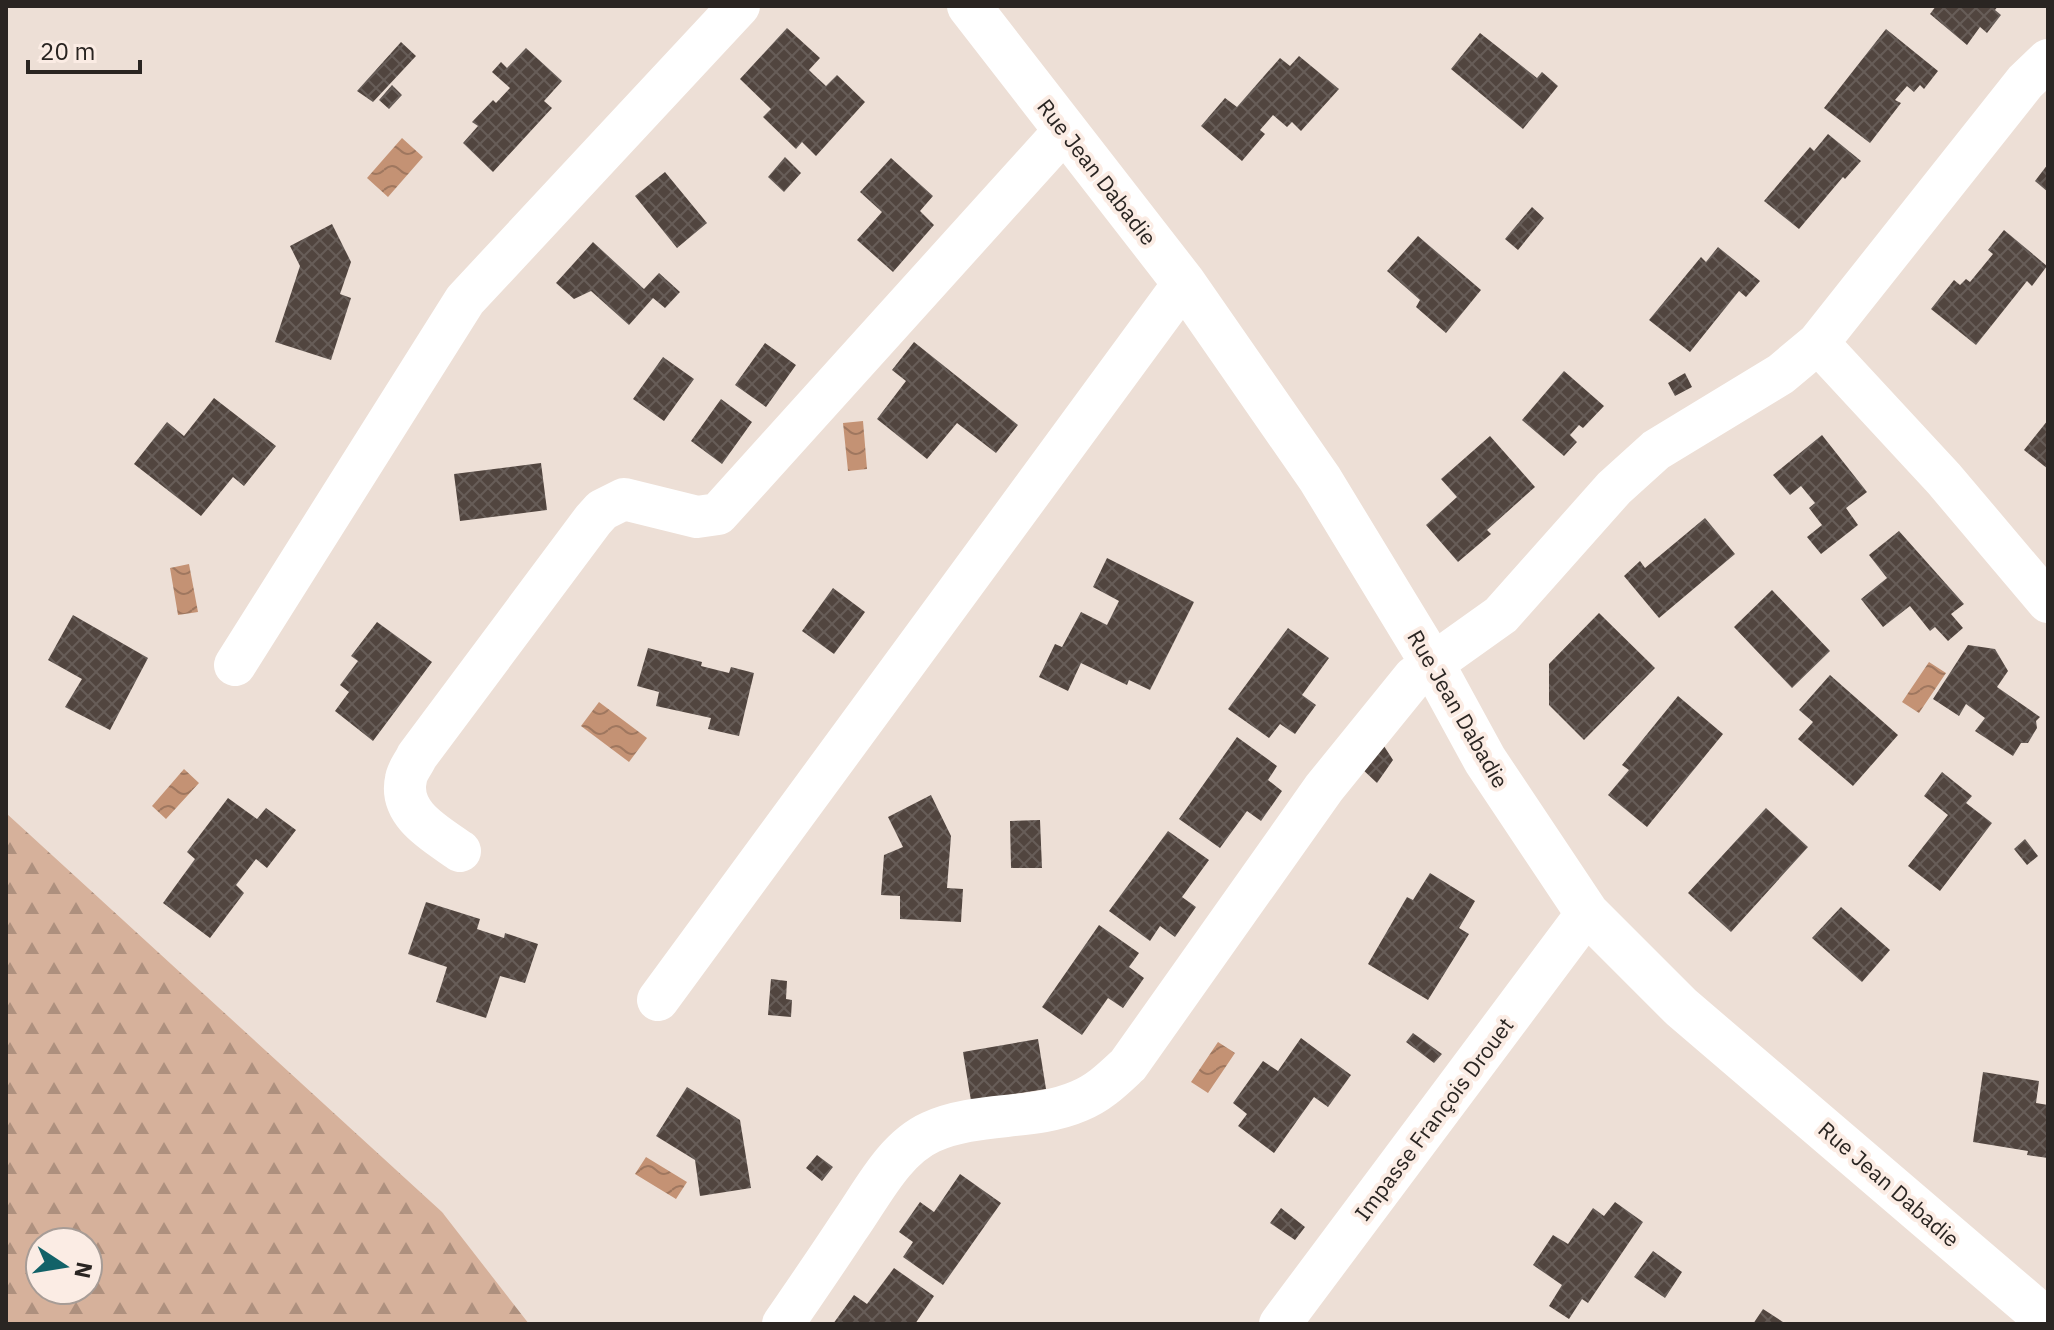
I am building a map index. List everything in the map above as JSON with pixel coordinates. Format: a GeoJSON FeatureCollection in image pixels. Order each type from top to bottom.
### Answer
{"type":"FeatureCollection","features":[{"type":"Feature","properties":{"kind":"street"},"geometry":{"type":"LineString","coordinates":[[235,665],[465,300],[739,6]]}},
{"type":"Feature","properties":{"kind":"street","name":"Rue Jean Dabadie"},"geometry":{"type":"LineString","coordinates":[[969,6],[1184,283],[1320,479],[1432,663],[1485,760],[1587,913],[1681,1007],[2048,1321]]}},
{"type":"Feature","properties":{"kind":"street"},"geometry":{"type":"LineString","coordinates":[[783,1324],[906,1149],[929,1133],[955,1124],[1078,1102],[1103,1088],[1128,1065],[1324,788],[1414,677],[1501,615],[1614,488],[1656,450],[1781,374],[1818,343],[2025,82],[2048,60]]}},
{"type":"Feature","properties":{"kind":"street"},"geometry":{"type":"LineString","coordinates":[[460,851],[424,826],[413,813],[407,800],[406,779],[417,756],[593,520],[602,510],[624,499],[697,517],[718,514],[1065,130]]}},
{"type":"Feature","properties":{"kind":"street"},"geometry":{"type":"LineString","coordinates":[[658,1000],[1184,283]]}},
{"type":"Feature","properties":{"kind":"street"},"geometry":{"type":"LineString","coordinates":[[1818,343],[1944,479],[2048,602]]}},
{"type":"Feature","properties":{"kind":"street","name":"Impasse François Drouet"},"geometry":{"type":"LineString","coordinates":[[1280,1324],[1587,913]]}},
{"type":"Feature","properties":{"kind":"green space"},"geometry":{"type":"Polygon","coordinates":[[[6,813],[442,1212],[529,1324],[6,1324],[6,813]]]}},
{"type":"Feature","properties":{"kind":"water"},"geometry":{"type":"Polygon","coordinates":[[[402,138],[423,157],[388,197],[367,178],[402,138]]]}},
{"type":"Feature","properties":{"kind":"water"},"geometry":{"type":"Polygon","coordinates":[[[863,421],[867,469],[848,471],[843,423],[863,421]]]}},
{"type":"Feature","properties":{"kind":"water"},"geometry":{"type":"Polygon","coordinates":[[[189,564],[198,612],[178,615],[170,568],[189,564]]]}},
{"type":"Feature","properties":{"kind":"water"},"geometry":{"type":"Polygon","coordinates":[[[1929,662],[1946,673],[1919,713],[1902,702],[1929,662]]]}},
{"type":"Feature","properties":{"kind":"water"},"geometry":{"type":"Polygon","coordinates":[[[599,702],[647,738],[629,762],[581,726],[599,702]]]}},
{"type":"Feature","properties":{"kind":"water"},"geometry":{"type":"Polygon","coordinates":[[[184,769],[199,783],[166,819],[152,806],[184,769]]]}},
{"type":"Feature","properties":{"kind":"water"},"geometry":{"type":"Polygon","coordinates":[[[1218,1042],[1235,1053],[1208,1093],[1191,1082],[1218,1042]]]}},
{"type":"Feature","properties":{"kind":"water"},"geometry":{"type":"Polygon","coordinates":[[[646,1157],[687,1182],[676,1199],[635,1174],[646,1157]]]}},
{"type":"Feature","properties":{"kind":"building"},"geometry":{"type":"Polygon","coordinates":[[[1936,6],[1998,6],[1995,10],[2001,15],[1987,33],[1980,27],[1967,45],[1930,14],[1936,6]]]}},
{"type":"Feature","properties":{"kind":"building"},"geometry":{"type":"Polygon","coordinates":[[[787,28],[820,58],[809,70],[814,75],[826,86],[837,75],[865,102],[816,156],[802,142],[796,149],[763,117],[771,109],[740,79],[787,28]]]}},
{"type":"Feature","properties":{"kind":"building"},"geometry":{"type":"Polygon","coordinates":[[[1886,29],[1938,71],[1924,89],[1920,85],[1914,92],[1907,86],[1895,100],[1901,103],[1870,143],[1824,108],[1886,29]]]}},
{"type":"Feature","properties":{"kind":"building"},"geometry":{"type":"Polygon","coordinates":[[[1480,33],[1537,78],[1542,72],[1558,86],[1523,129],[1451,69],[1480,33]]]}},
{"type":"Feature","properties":{"kind":"building"},"geometry":{"type":"Polygon","coordinates":[[[401,42],[416,56],[373,102],[357,91],[401,42]]]}},
{"type":"Feature","properties":{"kind":"building"},"geometry":{"type":"Polygon","coordinates":[[[526,48],[562,81],[544,101],[552,108],[493,172],[463,143],[478,126],[472,122],[510,88],[492,72],[501,62],[507,68],[526,48]]]}},
{"type":"Feature","properties":{"kind":"building"},"geometry":{"type":"Polygon","coordinates":[[[1299,56],[1339,89],[1301,131],[1292,122],[1287,127],[1273,115],[1260,130],[1265,134],[1242,161],[1201,126],[1225,98],[1237,107],[1280,58],[1290,66],[1299,56]]]}},
{"type":"Feature","properties":{"kind":"building"},"geometry":{"type":"Polygon","coordinates":[[[392,85],[402,95],[389,109],[379,100],[392,85]]]}},
{"type":"Feature","properties":{"kind":"building"},"geometry":{"type":"Polygon","coordinates":[[[1828,134],[1861,161],[1845,179],[1843,177],[1799,229],[1764,201],[1810,147],[1814,151],[1828,134]]]}},
{"type":"Feature","properties":{"kind":"building"},"geometry":{"type":"Polygon","coordinates":[[[785,157],[801,173],[784,192],[768,177],[785,157]]]}},
{"type":"Feature","properties":{"kind":"building"},"geometry":{"type":"Polygon","coordinates":[[[891,158],[933,196],[920,211],[934,225],[893,272],[857,240],[882,212],[860,192],[891,158]]]}},
{"type":"Feature","properties":{"kind":"building"},"geometry":{"type":"Polygon","coordinates":[[[2048,164],[2048,192],[2035,181],[2048,164]]]}},
{"type":"Feature","properties":{"kind":"building"},"geometry":{"type":"Polygon","coordinates":[[[665,172],[707,223],[677,248],[635,196],[665,172]]]}},
{"type":"Feature","properties":{"kind":"building"},"geometry":{"type":"Polygon","coordinates":[[[1532,207],[1544,218],[1518,250],[1505,239],[1532,207]]]}},
{"type":"Feature","properties":{"kind":"building"},"geometry":{"type":"Polygon","coordinates":[[[332,224],[351,262],[340,294],[351,298],[331,360],[275,342],[300,266],[290,246],[332,224]]]}},
{"type":"Feature","properties":{"kind":"building"},"geometry":{"type":"Polygon","coordinates":[[[2004,230],[2047,266],[2032,286],[2027,281],[1976,345],[1931,309],[1954,280],[1960,285],[1966,279],[1970,282],[1993,254],[1988,250],[2004,230]]]}},
{"type":"Feature","properties":{"kind":"building"},"geometry":{"type":"Polygon","coordinates":[[[1418,236],[1481,290],[1446,333],[1416,307],[1420,300],[1387,271],[1418,236]]]}},
{"type":"Feature","properties":{"kind":"building"},"geometry":{"type":"Polygon","coordinates":[[[593,242],[644,289],[659,273],[680,292],[665,308],[653,298],[629,325],[591,291],[574,299],[556,283],[593,242]]]}},
{"type":"Feature","properties":{"kind":"building"},"geometry":{"type":"Polygon","coordinates":[[[1718,247],[1760,281],[1746,297],[1739,291],[1690,352],[1649,320],[1701,257],[1706,262],[1718,247]]]}},
{"type":"Feature","properties":{"kind":"building"},"geometry":{"type":"Polygon","coordinates":[[[914,342],[1018,425],[996,453],[957,423],[927,459],[877,419],[906,381],[892,370],[914,342]]]}},
{"type":"Feature","properties":{"kind":"building"},"geometry":{"type":"Polygon","coordinates":[[[765,343],[796,365],[766,407],[735,385],[765,343]]]}},
{"type":"Feature","properties":{"kind":"building"},"geometry":{"type":"Polygon","coordinates":[[[663,357],[694,379],[664,421],[633,399],[663,357]]]}},
{"type":"Feature","properties":{"kind":"building"},"geometry":{"type":"Polygon","coordinates":[[[1564,371],[1604,406],[1583,428],[1579,425],[1570,435],[1577,442],[1564,456],[1522,420],[1564,371]]]}},
{"type":"Feature","properties":{"kind":"building"},"geometry":{"type":"Polygon","coordinates":[[[1685,373],[1692,387],[1675,396],[1668,383],[1685,373]]]}},
{"type":"Feature","properties":{"kind":"building"},"geometry":{"type":"Polygon","coordinates":[[[214,398],[276,446],[244,486],[233,477],[201,516],[134,464],[167,422],[184,436],[214,398]]]}},
{"type":"Feature","properties":{"kind":"building"},"geometry":{"type":"Polygon","coordinates":[[[721,399],[752,422],[722,464],[691,441],[721,399]]]}},
{"type":"Feature","properties":{"kind":"building"},"geometry":{"type":"Polygon","coordinates":[[[2048,420],[2048,469],[2024,450],[2048,420]]]}},
{"type":"Feature","properties":{"kind":"building"},"geometry":{"type":"Polygon","coordinates":[[[1822,435],[1867,492],[1846,508],[1858,525],[1821,554],[1807,537],[1822,525],[1809,508],[1815,503],[1801,486],[1790,495],[1773,475],[1822,435]]]}},
{"type":"Feature","properties":{"kind":"building"},"geometry":{"type":"Polygon","coordinates":[[[1490,436],[1535,487],[1487,530],[1491,534],[1458,562],[1426,525],[1457,497],[1441,479],[1490,436]]]}},
{"type":"Feature","properties":{"kind":"building"},"geometry":{"type":"Polygon","coordinates":[[[541,463],[547,510],[460,521],[454,474],[541,463]]]}},
{"type":"Feature","properties":{"kind":"building"},"geometry":{"type":"Polygon","coordinates":[[[1705,518],[1735,554],[1659,618],[1624,576],[1640,561],[1645,568],[1705,518]]]}},
{"type":"Feature","properties":{"kind":"building"},"geometry":{"type":"Polygon","coordinates":[[[1899,531],[1964,604],[1951,614],[1963,628],[1948,641],[1935,627],[1930,631],[1910,606],[1883,627],[1861,599],[1887,578],[1869,555],[1899,531]]]}},
{"type":"Feature","properties":{"kind":"building"},"geometry":{"type":"Polygon","coordinates":[[[1107,558],[1194,602],[1150,690],[1129,680],[1127,685],[1081,663],[1068,691],[1039,677],[1055,644],[1062,647],[1081,612],[1107,625],[1119,601],[1093,587],[1107,558]]]}},
{"type":"Feature","properties":{"kind":"building"},"geometry":{"type":"Polygon","coordinates":[[[833,588],[865,612],[834,654],[802,631],[833,588]]]}},
{"type":"Feature","properties":{"kind":"building"},"geometry":{"type":"Polygon","coordinates":[[[1772,590],[1830,651],[1792,688],[1734,627],[1772,590]]]}},
{"type":"Feature","properties":{"kind":"building"},"geometry":{"type":"Polygon","coordinates":[[[1599,613],[1655,668],[1584,740],[1549,705],[1549,664],[1599,613]]]}},
{"type":"Feature","properties":{"kind":"building"},"geometry":{"type":"Polygon","coordinates":[[[73,615],[148,658],[110,730],[65,707],[82,679],[48,660],[73,615]]]}},
{"type":"Feature","properties":{"kind":"building"},"geometry":{"type":"Polygon","coordinates":[[[377,622],[432,662],[373,741],[335,711],[349,692],[340,685],[358,661],[351,656],[377,622]]]}},
{"type":"Feature","properties":{"kind":"building"},"geometry":{"type":"Polygon","coordinates":[[[1288,628],[1329,658],[1302,695],[1316,705],[1295,734],[1280,724],[1269,738],[1228,709],[1288,628]]]}},
{"type":"Feature","properties":{"kind":"building"},"geometry":{"type":"Polygon","coordinates":[[[1968,645],[1995,649],[2008,671],[1997,687],[2040,717],[2028,743],[2021,743],[2013,756],[1975,731],[1985,718],[1966,704],[1959,716],[1933,699],[1968,645]]]}},
{"type":"Feature","properties":{"kind":"building"},"geometry":{"type":"Polygon","coordinates":[[[648,648],[702,662],[701,666],[729,673],[731,667],[754,673],[739,736],[708,729],[711,718],[656,706],[659,692],[637,686],[648,648]]]}},
{"type":"Feature","properties":{"kind":"building"},"geometry":{"type":"Polygon","coordinates":[[[1830,675],[1898,735],[1853,786],[1798,739],[1813,722],[1799,710],[1830,675]]]}},
{"type":"Feature","properties":{"kind":"building"},"geometry":{"type":"Polygon","coordinates":[[[1678,696],[1723,734],[1647,827],[1608,795],[1629,770],[1622,765],[1678,696]]]}},
{"type":"Feature","properties":{"kind":"building"},"geometry":{"type":"Polygon","coordinates":[[[1237,737],[1277,766],[1268,780],[1282,791],[1261,821],[1247,811],[1220,848],[1179,819],[1237,737]]]}},
{"type":"Feature","properties":{"kind":"building"},"geometry":{"type":"Polygon","coordinates":[[[1382,743],[1393,760],[1377,783],[1361,768],[1382,743]]]}},
{"type":"Feature","properties":{"kind":"building"},"geometry":{"type":"Polygon","coordinates":[[[1942,772],[1972,796],[1966,803],[1992,823],[1940,891],[1908,866],[1948,815],[1924,796],[1942,772]]]}},
{"type":"Feature","properties":{"kind":"building"},"geometry":{"type":"Polygon","coordinates":[[[931,795],[951,836],[947,888],[963,889],[961,922],[900,919],[900,896],[881,895],[884,855],[903,847],[888,817],[931,795]]]}},
{"type":"Feature","properties":{"kind":"building"},"geometry":{"type":"Polygon","coordinates":[[[228,798],[257,819],[266,808],[296,830],[267,868],[256,859],[236,885],[244,893],[210,938],[163,903],[195,859],[187,852],[228,798]]]}},
{"type":"Feature","properties":{"kind":"building"},"geometry":{"type":"Polygon","coordinates":[[[1766,808],[1808,847],[1731,932],[1688,893],[1766,808]]]}},
{"type":"Feature","properties":{"kind":"building"},"geometry":{"type":"Polygon","coordinates":[[[1040,820],[1042,868],[1011,868],[1010,821],[1040,820]]]}},
{"type":"Feature","properties":{"kind":"building"},"geometry":{"type":"Polygon","coordinates":[[[1168,831],[1209,860],[1182,897],[1196,907],[1175,937],[1160,926],[1150,941],[1109,911],[1168,831]]]}},
{"type":"Feature","properties":{"kind":"building"},"geometry":{"type":"Polygon","coordinates":[[[2025,839],[2038,856],[2027,865],[2014,849],[2025,839]]]}},
{"type":"Feature","properties":{"kind":"building"},"geometry":{"type":"Polygon","coordinates":[[[1430,873],[1475,901],[1459,928],[1469,934],[1428,1000],[1368,964],[1407,897],[1413,900],[1430,873]]]}},
{"type":"Feature","properties":{"kind":"building"},"geometry":{"type":"Polygon","coordinates":[[[426,902],[480,919],[477,929],[504,938],[505,933],[538,944],[525,983],[500,976],[486,1018],[436,1002],[447,967],[408,954],[426,902]]]}},
{"type":"Feature","properties":{"kind":"building"},"geometry":{"type":"Polygon","coordinates":[[[1841,907],[1890,950],[1862,982],[1812,938],[1841,907]]]}},
{"type":"Feature","properties":{"kind":"building"},"geometry":{"type":"Polygon","coordinates":[[[1099,925],[1139,953],[1129,967],[1144,978],[1123,1008],[1108,998],[1082,1035],[1042,1007],[1099,925]]]}},
{"type":"Feature","properties":{"kind":"building"},"geometry":{"type":"Polygon","coordinates":[[[771,979],[787,981],[786,999],[792,1000],[791,1017],[768,1015],[771,979]]]}},
{"type":"Feature","properties":{"kind":"building"},"geometry":{"type":"Polygon","coordinates":[[[1413,1033],[1442,1054],[1434,1063],[1406,1042],[1413,1033]]]}},
{"type":"Feature","properties":{"kind":"building"},"geometry":{"type":"Polygon","coordinates":[[[1301,1038],[1351,1075],[1328,1107],[1314,1097],[1274,1153],[1238,1126],[1247,1114],[1233,1103],[1263,1061],[1278,1071],[1301,1038]]]}},
{"type":"Feature","properties":{"kind":"building"},"geometry":{"type":"Polygon","coordinates":[[[1038,1039],[1046,1089],[971,1101],[963,1052],[1038,1039]]]}},
{"type":"Feature","properties":{"kind":"building"},"geometry":{"type":"Polygon","coordinates":[[[1983,1072],[2039,1081],[2036,1103],[2048,1105],[2048,1158],[2027,1155],[2028,1151],[1973,1142],[1983,1072]]]}},
{"type":"Feature","properties":{"kind":"building"},"geometry":{"type":"Polygon","coordinates":[[[687,1087],[740,1120],[751,1188],[700,1196],[695,1160],[656,1136],[687,1087]]]}},
{"type":"Feature","properties":{"kind":"building"},"geometry":{"type":"Polygon","coordinates":[[[817,1155],[833,1167],[822,1181],[806,1168],[817,1155]]]}},
{"type":"Feature","properties":{"kind":"building"},"geometry":{"type":"Polygon","coordinates":[[[960,1174],[1001,1203],[943,1285],[903,1257],[913,1242],[899,1232],[920,1202],[934,1212],[960,1174]]]}},
{"type":"Feature","properties":{"kind":"building"},"geometry":{"type":"Polygon","coordinates":[[[1615,1202],[1643,1222],[1588,1303],[1582,1299],[1569,1319],[1549,1306],[1562,1285],[1533,1265],[1553,1235],[1568,1244],[1593,1208],[1604,1216],[1615,1202]]]}},
{"type":"Feature","properties":{"kind":"building"},"geometry":{"type":"Polygon","coordinates":[[[1281,1208],[1305,1227],[1295,1240],[1270,1223],[1281,1208]]]}},
{"type":"Feature","properties":{"kind":"building"},"geometry":{"type":"Polygon","coordinates":[[[1653,1251],[1682,1272],[1665,1298],[1634,1277],[1653,1251]]]}},
{"type":"Feature","properties":{"kind":"building"},"geometry":{"type":"Polygon","coordinates":[[[894,1268],[934,1296],[915,1324],[833,1324],[854,1295],[867,1304],[894,1268]]]}},
{"type":"Feature","properties":{"kind":"building"},"geometry":{"type":"Polygon","coordinates":[[[1763,1309],[1786,1324],[1753,1324],[1763,1309]]]}}]}
